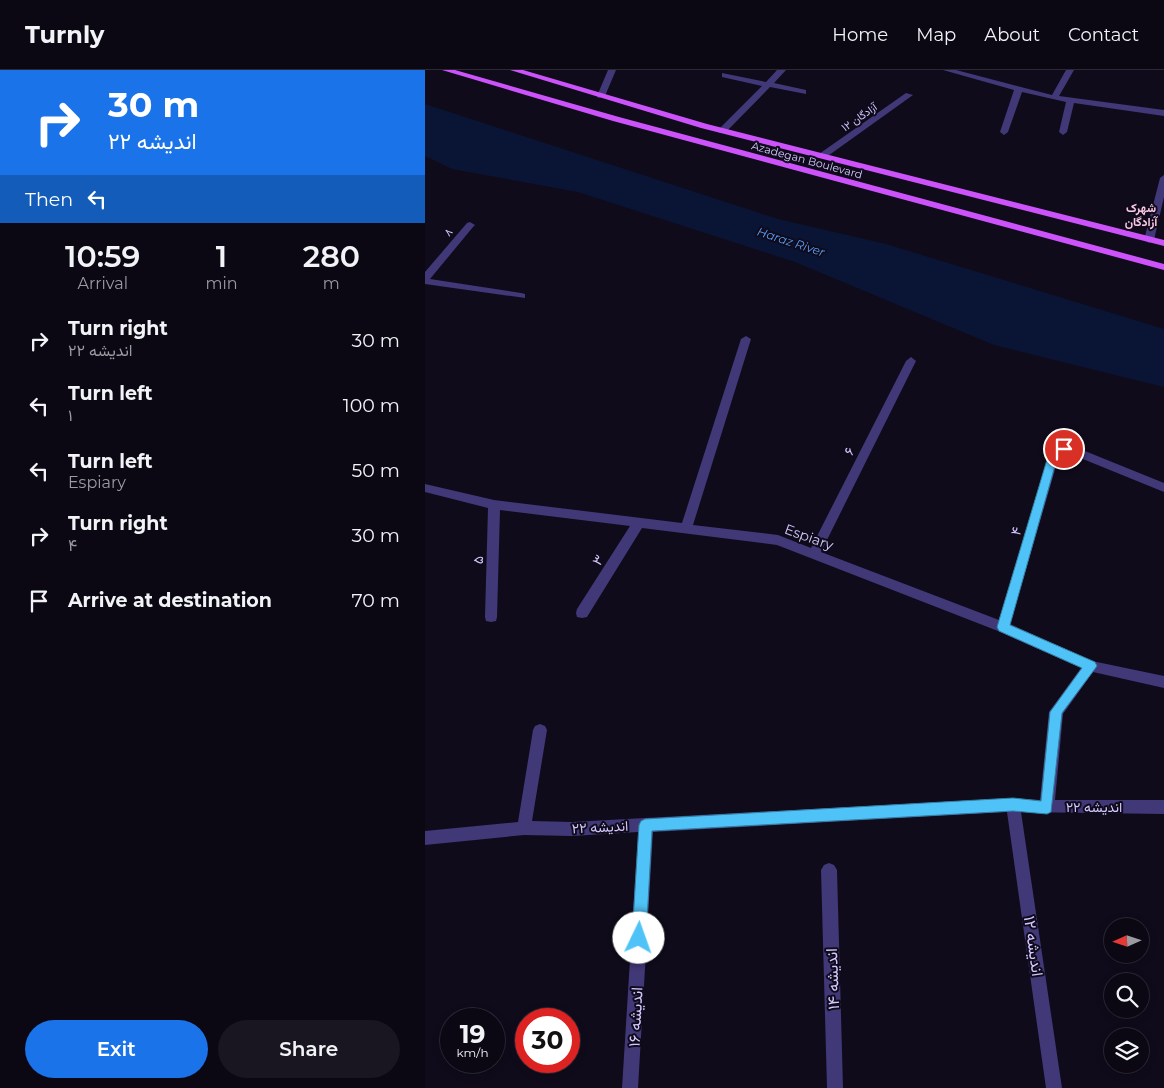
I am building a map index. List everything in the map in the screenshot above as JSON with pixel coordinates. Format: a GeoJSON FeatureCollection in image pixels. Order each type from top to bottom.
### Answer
{"type":"FeatureCollection","features":[{"type":"Feature","properties":{"kind":"main road","name":"Azadegan Boulevard"},"geometry":{"type":"LineString","coordinates":[[446,70],[625,122],[1164,267]]}},
{"type":"Feature","properties":{"kind":"main road","name":"Azadegan Boulevard"},"geometry":{"type":"LineString","coordinates":[[514,70],[722,131],[1164,243]]}},
{"type":"Feature","properties":{"kind":"street"},"geometry":{"type":"LineString","coordinates":[[601,96],[612,70]]}},
{"type":"Feature","properties":{"kind":"street"},"geometry":{"type":"LineString","coordinates":[[722,131],[782,70]]}},
{"type":"Feature","properties":{"kind":"street"},"geometry":{"type":"LineString","coordinates":[[947,70],[1054,98],[1164,113]]}},
{"type":"Feature","properties":{"kind":"street"},"geometry":{"type":"LineString","coordinates":[[1054,98],[1070,70]]}},
{"type":"Feature","properties":{"kind":"street"},"geometry":{"type":"LineString","coordinates":[[725,75],[803,92]]}},
{"type":"Feature","properties":{"kind":"street"},"geometry":{"type":"LineString","coordinates":[[1004,132],[1019,89]]}},
{"type":"Feature","properties":{"kind":"street","name":"آزادگان ۱۲"},"geometry":{"type":"LineString","coordinates":[[821,156],[909,95]]}},
{"type":"Feature","properties":{"kind":"street"},"geometry":{"type":"LineString","coordinates":[[1063,132],[1071,100]]}},
{"type":"Feature","properties":{"kind":"street"},"geometry":{"type":"LineString","coordinates":[[1149,240],[1164,178]]}},
{"type":"Feature","properties":{"kind":"street","name":"۸"},"geometry":{"type":"LineString","coordinates":[[425,280],[470,225]]}},
{"type":"Feature","properties":{"kind":"street"},"geometry":{"type":"LineString","coordinates":[[425,280],[521,296]]}},
{"type":"Feature","properties":{"kind":"street"},"geometry":{"type":"LineString","coordinates":[[686,529],[746,339]]}},
{"type":"Feature","properties":{"kind":"street","name":"۶"},"geometry":{"type":"LineString","coordinates":[[814,554],[911,361]]}},
{"type":"Feature","properties":{"kind":"street","name":"۴"},"geometry":{"type":"LineString","coordinates":[[1003,627],[1054,453],[1064,449],[1075,451],[1164,488]]}},
{"type":"Feature","properties":{"kind":"street","name":"Espiary"},"geometry":{"type":"LineString","coordinates":[[425,488],[494,505],[778,540],[1003,627],[1091,666],[1164,682]]}},
{"type":"Feature","properties":{"kind":"street","name":"۵"},"geometry":{"type":"LineString","coordinates":[[491,617],[494,505]]}},
{"type":"Feature","properties":{"kind":"street","name":"۳"},"geometry":{"type":"LineString","coordinates":[[582,613],[639,523]]}},
{"type":"Feature","properties":{"kind":"street"},"geometry":{"type":"LineString","coordinates":[[1047,807],[1056,712],[1091,666]]}},
{"type":"Feature","properties":{"kind":"street"},"geometry":{"type":"LineString","coordinates":[[524,828],[540,730]]}},
{"type":"Feature","properties":{"kind":"street","name":"اندیشه ۲۲"},"geometry":{"type":"LineString","coordinates":[[425,838],[524,828],[572,829],[1013,805],[1047,807],[1164,807]]}},
{"type":"Feature","properties":{"kind":"street","name":"اندیشه ۱۲"},"geometry":{"type":"LineString","coordinates":[[1013,805],[1054,1088]]}},
{"type":"Feature","properties":{"kind":"street","name":"اندیشه ۱۶"},"geometry":{"type":"LineString","coordinates":[[631,1088],[645,825]]}},
{"type":"Feature","properties":{"kind":"street","name":"اندیشه ۱۴"},"geometry":{"type":"LineString","coordinates":[[829,870],[835,1088]]}},
{"type":"Feature","properties":{"kind":"water","name":"Haraz River"},"geometry":{"type":"Polygon","coordinates":[[[425,104],[778,219],[886,244],[1164,329],[1164,387],[994,345],[795,262],[578,192],[452,169],[425,156],[425,104]]]}},
{"type":"Feature","properties":{"kind":"district","name":"شهرک آزادگان"},"geometry":{"type":"Point","coordinates":[1141,215]}},
{"type":"Feature","properties":{"kind":"route"},"geometry":{"type":"LineString","coordinates":[[639,938],[645,825],[1013,805],[1047,807],[1056,712],[1091,666],[1003,627],[1054,453],[1064,449]]}}]}
